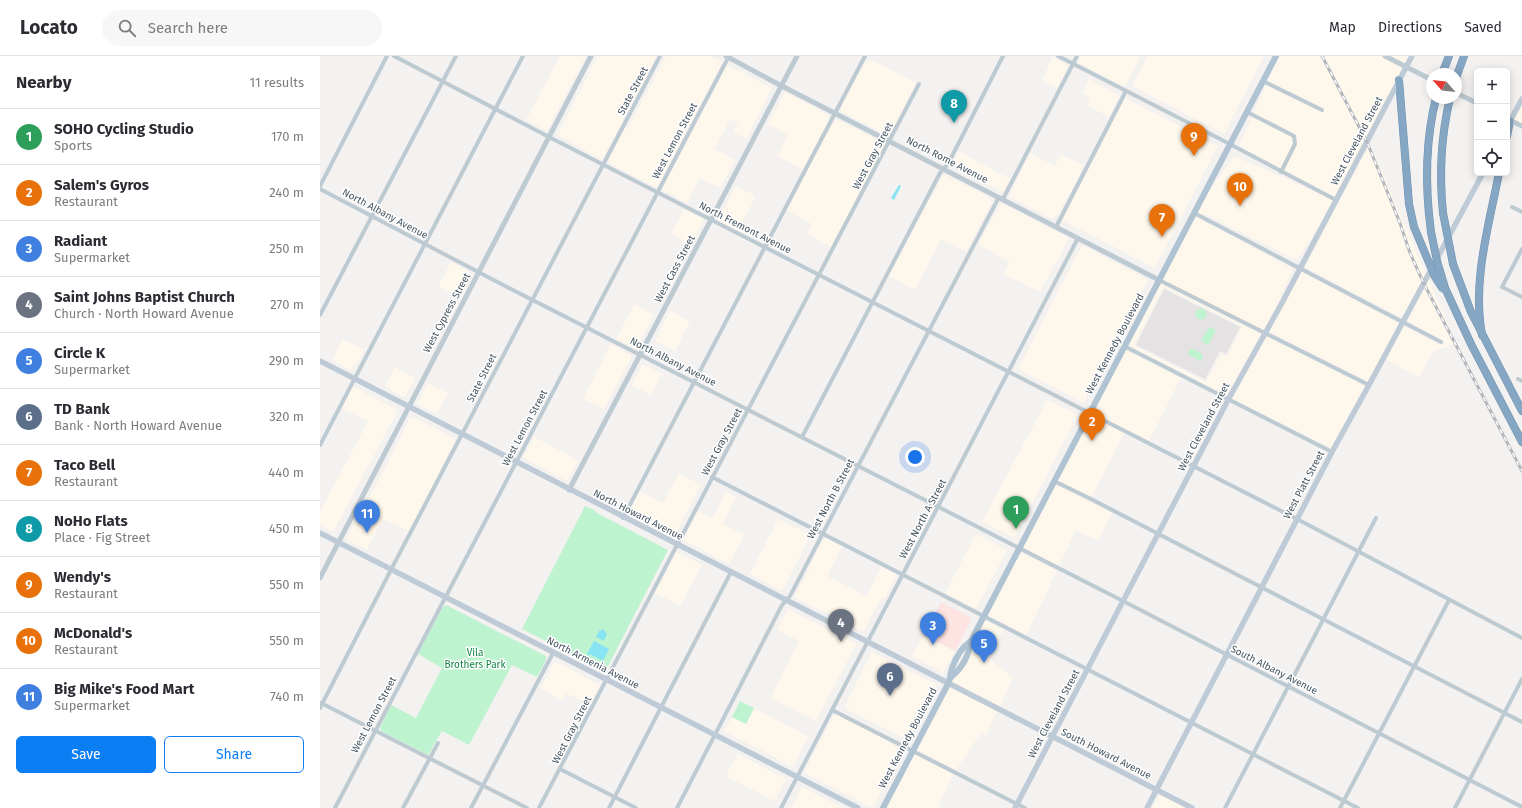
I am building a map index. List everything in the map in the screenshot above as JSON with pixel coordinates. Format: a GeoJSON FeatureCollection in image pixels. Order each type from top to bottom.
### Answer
{"type":"FeatureCollection","features":[{"type":"Feature","properties":{"kind":"highway"},"geometry":{"type":"LineString","coordinates":[[1444,68],[1448,56]]}},
{"type":"Feature","properties":{"kind":"highway"},"geometry":{"type":"LineString","coordinates":[[1460,68],[1464,56]]}},
{"type":"Feature","properties":{"kind":"highway"},"geometry":{"type":"LineString","coordinates":[[1399,80],[1409,204],[1414,227],[1435,277],[1446,291]]}},
{"type":"Feature","properties":{"kind":"highway"},"geometry":{"type":"LineString","coordinates":[[1434,104],[1429,132],[1426,165],[1427,201],[1437,261],[1446,291],[1471,344],[1522,442]]}},
{"type":"Feature","properties":{"kind":"highway"},"geometry":{"type":"LineString","coordinates":[[1448,104],[1441,158],[1441,188],[1443,213],[1453,264],[1465,298],[1482,335],[1522,411]]}},
{"type":"Feature","properties":{"kind":"highway"},"geometry":{"type":"LineString","coordinates":[[1482,335],[1478,307],[1479,280],[1499,176]]}},
{"type":"Feature","properties":{"kind":"main road","name":"West Kennedy Boulevard"},"geometry":{"type":"LineString","coordinates":[[883,808],[951,677],[959,671],[970,650],[971,640],[1276,56]]}},
{"type":"Feature","properties":{"kind":"main road","name":"West Cleveland Street"},"geometry":{"type":"LineString","coordinates":[[1016,806],[1193,466],[1412,56]]}},
{"type":"Feature","properties":{"kind":"main road"},"geometry":{"type":"LineString","coordinates":[[1510,119],[1522,99]]}},
{"type":"Feature","properties":{"kind":"main road","name":"West Platt Street"},"geometry":{"type":"LineString","coordinates":[[1147,808],[1332,452],[1481,176]]}},
{"type":"Feature","properties":{"kind":"main road","name":"North Howard Avenue"},"geometry":{"type":"LineString","coordinates":[[320,361],[948,684]]}},
{"type":"Feature","properties":{"kind":"main road","name":"North Armenia Avenue"},"geometry":{"type":"LineString","coordinates":[[320,533],[858,808]]}},
{"type":"Feature","properties":{"kind":"main road","name":"South Howard Avenue"},"geometry":{"type":"LineString","coordinates":[[948,684],[1192,808]]}},
{"type":"Feature","properties":{"kind":"street"},"geometry":{"type":"LineString","coordinates":[[320,186],[387,56]]}},
{"type":"Feature","properties":{"kind":"street","name":"North Fremont Avenue"},"geometry":{"type":"LineString","coordinates":[[394,56],[872,303],[1297,519],[1522,638]]}},
{"type":"Feature","properties":{"kind":"street"},"geometry":{"type":"LineString","coordinates":[[320,315],[456,56]]}},
{"type":"Feature","properties":{"kind":"street"},"geometry":{"type":"LineString","coordinates":[[320,445],[523,56]]}},
{"type":"Feature","properties":{"kind":"street","name":"West Cypress Street"},"geometry":{"type":"LineString","coordinates":[[320,578],[337,542],[591,56]]}},
{"type":"Feature","properties":{"kind":"street","name":"State Street"},"geometry":{"type":"LineString","coordinates":[[321,704],[660,56]]}},
{"type":"Feature","properties":{"kind":"street","name":"North Rome Avenue"},"geometry":{"type":"LineString","coordinates":[[728,56],[781,86],[1160,280]]}},
{"type":"Feature","properties":{"kind":"street","name":"West Lemon Street"},"geometry":{"type":"LineString","coordinates":[[335,808],[728,56]]}},
{"type":"Feature","properties":{"kind":"street","name":"West Cass Street"},"geometry":{"type":"LineString","coordinates":[[569,490],[797,56]]}},
{"type":"Feature","properties":{"kind":"street"},"geometry":{"type":"LineString","coordinates":[[623,518],[865,56]]}},
{"type":"Feature","properties":{"kind":"street"},"geometry":{"type":"LineString","coordinates":[[802,437],[940,173],[948,164],[1003,56]]}},
{"type":"Feature","properties":{"kind":"street"},"geometry":{"type":"LineString","coordinates":[[1058,56],[1336,200]]}},
{"type":"Feature","properties":{"kind":"street","name":"West North B Street"},"geometry":{"type":"LineString","coordinates":[[677,808],[782,605],[1077,56]]}},
{"type":"Feature","properties":{"kind":"street"},"geometry":{"type":"LineString","coordinates":[[1385,56],[1426,77]]}},
{"type":"Feature","properties":{"kind":"street"},"geometry":{"type":"LineString","coordinates":[[1263,81],[1322,110]]}},
{"type":"Feature","properties":{"kind":"street","name":"West Gray Street"},"geometry":{"type":"LineString","coordinates":[[539,808],[919,84]]}},
{"type":"Feature","properties":{"kind":"street"},"geometry":{"type":"LineString","coordinates":[[1056,227],[1126,91]]}},
{"type":"Feature","properties":{"kind":"street"},"geometry":{"type":"LineString","coordinates":[[1462,96],[1474,102]]}},
{"type":"Feature","properties":{"kind":"street"},"geometry":{"type":"LineString","coordinates":[[1247,112],[1294,136],[1295,144],[1281,172]]}},
{"type":"Feature","properties":{"kind":"street"},"geometry":{"type":"LineString","coordinates":[[1510,123],[1522,126]]}},
{"type":"Feature","properties":{"kind":"street","name":"North Albany Avenue"},"geometry":{"type":"LineString","coordinates":[[320,189],[532,300],[1019,549]]}},
{"type":"Feature","properties":{"kind":"street"},"geometry":{"type":"LineString","coordinates":[[1512,207],[1522,212]]}},
{"type":"Feature","properties":{"kind":"street"},"geometry":{"type":"LineString","coordinates":[[1194,213],[1441,342]]}},
{"type":"Feature","properties":{"kind":"street","name":"West North A Street"},"geometry":{"type":"LineString","coordinates":[[781,808],[1078,238]]}},
{"type":"Feature","properties":{"kind":"street"},"geometry":{"type":"LineString","coordinates":[[1522,249],[1502,287],[1522,297]]}},
{"type":"Feature","properties":{"kind":"street"},"geometry":{"type":"LineString","coordinates":[[1160,280],[1369,385]]}},
{"type":"Feature","properties":{"kind":"street"},"geometry":{"type":"LineString","coordinates":[[1124,346],[1332,452]]}},
{"type":"Feature","properties":{"kind":"street"},"geometry":{"type":"LineString","coordinates":[[712,477],[1358,808]]}},
{"type":"Feature","properties":{"kind":"street"},"geometry":{"type":"LineString","coordinates":[[1054,481],[1522,722]]}},
{"type":"Feature","properties":{"kind":"street"},"geometry":{"type":"LineString","coordinates":[[1225,808],[1376,518]]}},
{"type":"Feature","properties":{"kind":"street","name":"South Albany Avenue"},"geometry":{"type":"LineString","coordinates":[[1019,549],[1289,686],[1522,807]]}},
{"type":"Feature","properties":{"kind":"street"},"geometry":{"type":"LineString","coordinates":[[608,808],[731,572]]}},
{"type":"Feature","properties":{"kind":"street"},"geometry":{"type":"LineString","coordinates":[[1340,808],[1449,600]]}},
{"type":"Feature","properties":{"kind":"street"},"geometry":{"type":"LineString","coordinates":[[471,808],[553,652]]}},
{"type":"Feature","properties":{"kind":"street"},"geometry":{"type":"LineString","coordinates":[[1455,808],[1522,680]]}},
{"type":"Feature","properties":{"kind":"street"},"geometry":{"type":"LineString","coordinates":[[321,704],[527,808]]}},
{"type":"Feature","properties":{"kind":"street"},"geometry":{"type":"LineString","coordinates":[[832,710],[1016,806],[1025,808]]}},
{"type":"Feature","properties":{"kind":"street"},"geometry":{"type":"LineString","coordinates":[[403,808],[438,743]]}},
{"type":"Feature","properties":{"kind":"street"},"geometry":{"type":"LineString","coordinates":[[560,769],[636,808]]}},
{"type":"Feature","properties":{"kind":"shaded area"},"geometry":{"type":"Polygon","coordinates":[[[560,56],[586,56],[548,129],[545,130],[526,120],[560,56]]]}},
{"type":"Feature","properties":{"kind":"shaded area"},"geometry":{"type":"Polygon","coordinates":[[[597,56],[657,56],[602,160],[558,135],[597,56]]]}},
{"type":"Feature","properties":{"kind":"shaded area"},"geometry":{"type":"Polygon","coordinates":[[[666,56],[710,56],[723,62],[658,186],[655,187],[608,162],[624,129],[629,126],[666,56]]]}},
{"type":"Feature","properties":{"kind":"shaded area"},"geometry":{"type":"Polygon","coordinates":[[[1080,56],[1141,56],[1125,87],[1078,63],[1080,56]]]}},
{"type":"Feature","properties":{"kind":"shaded area"},"geometry":{"type":"Polygon","coordinates":[[[1148,56],[1264,56],[1224,134],[1132,86],[1148,56]]]}},
{"type":"Feature","properties":{"kind":"shaded area"},"geometry":{"type":"Polygon","coordinates":[[[1279,56],[1322,56],[1356,121],[1324,56],[1382,56],[1404,67],[1336,200],[1297,260],[1205,214],[1195,214],[1202,220],[1293,269],[1265,333],[1159,280],[1194,213],[1234,156],[1330,198],[1239,146],[1279,56]]]}},
{"type":"Feature","properties":{"kind":"shaded area"},"geometry":{"type":"Polygon","coordinates":[[[1388,56],[1410,56],[1405,66],[1388,56]]]}},
{"type":"Feature","properties":{"kind":"shaded area"},"geometry":{"type":"Polygon","coordinates":[[[1053,57],[1069,66],[1057,88],[1042,80],[1053,57]]]}},
{"type":"Feature","properties":{"kind":"shaded area"},"geometry":{"type":"Polygon","coordinates":[[[870,59],[916,83],[892,132],[887,135],[840,111],[865,62],[868,63],[870,59]]]}},
{"type":"Feature","properties":{"kind":"shaded area"},"geometry":{"type":"Polygon","coordinates":[[[727,65],[772,88],[746,139],[733,132],[738,123],[730,119],[715,149],[735,160],[720,188],[700,178],[687,203],[662,189],[727,65]]]}},
{"type":"Feature","properties":{"kind":"shaded area"},"geometry":{"type":"Polygon","coordinates":[[[1089,79],[1120,96],[1109,117],[1087,105],[1090,97],[1082,93],[1089,79]]]}},
{"type":"Feature","properties":{"kind":"shaded area"},"geometry":{"type":"Polygon","coordinates":[[[785,92],[829,115],[828,122],[803,169],[777,156],[788,135],[768,124],[785,92]]]}},
{"type":"Feature","properties":{"kind":"shaded area"},"geometry":{"type":"Polygon","coordinates":[[[1125,98],[1218,146],[1155,268],[1062,220],[1125,98]]]}},
{"type":"Feature","properties":{"kind":"shaded area"},"geometry":{"type":"Polygon","coordinates":[[[1522,102],[1522,126],[1512,120],[1522,102]]]}},
{"type":"Feature","properties":{"kind":"shaded area"},"geometry":{"type":"Polygon","coordinates":[[[836,120],[880,141],[884,146],[831,247],[807,234],[812,224],[786,210],[829,129],[836,120]]]}},
{"type":"Feature","properties":{"kind":"shaded area"},"geometry":{"type":"Polygon","coordinates":[[[1370,144],[1426,274],[1402,318],[1304,267],[1370,144]]]}},
{"type":"Feature","properties":{"kind":"shaded area"},"geometry":{"type":"Polygon","coordinates":[[[958,151],[1010,179],[1003,192],[953,167],[951,164],[958,151]]]}},
{"type":"Feature","properties":{"kind":"shaded area"},"geometry":{"type":"Polygon","coordinates":[[[1030,153],[1055,166],[1061,154],[1084,166],[1061,210],[1052,219],[1009,196],[1030,153]]]}},
{"type":"Feature","properties":{"kind":"shaded area"},"geometry":{"type":"Polygon","coordinates":[[[943,175],[988,196],[992,202],[966,252],[941,239],[915,290],[889,276],[943,175]]]}},
{"type":"Feature","properties":{"kind":"shaded area"},"geometry":{"type":"Polygon","coordinates":[[[736,186],[756,196],[738,231],[718,221],[736,186]]]}},
{"type":"Feature","properties":{"kind":"shaded area"},"geometry":{"type":"Polygon","coordinates":[[[1001,203],[1069,238],[1040,292],[1004,274],[1010,262],[978,245],[1001,203]]]}},
{"type":"Feature","properties":{"kind":"shaded area"},"geometry":{"type":"Polygon","coordinates":[[[684,209],[704,219],[691,245],[671,234],[684,209]]]}},
{"type":"Feature","properties":{"kind":"shaded area"},"geometry":{"type":"Polygon","coordinates":[[[1082,245],[1148,280],[1084,403],[1018,369],[1082,245]]]}},
{"type":"Feature","properties":{"kind":"shaded area"},"geometry":{"type":"Polygon","coordinates":[[[451,262],[463,268],[470,276],[460,297],[438,286],[451,262]]]}},
{"type":"Feature","properties":{"kind":"shaded area"},"geometry":{"type":"Polygon","coordinates":[[[1301,271],[1399,323],[1368,382],[1269,332],[1301,271]]]}},
{"type":"Feature","properties":{"kind":"shaded area"},"geometry":{"type":"Polygon","coordinates":[[[1429,280],[1456,343],[1433,352],[1419,377],[1386,360],[1404,326],[1442,346],[1445,342],[1407,321],[1429,280]]]}},
{"type":"Feature","properties":{"kind":"shaded area"},"geometry":{"type":"Polygon","coordinates":[[[1161,283],[1261,334],[1227,396],[1128,345],[1161,283]],[[1165,287],[1163,288],[1134,345],[1206,382],[1221,354],[1225,356],[1228,355],[1242,326],[1165,287]]]}},
{"type":"Feature","properties":{"kind":"shaded area"},"geometry":{"type":"Polygon","coordinates":[[[1164,289],[1240,327],[1226,354],[1220,351],[1205,379],[1136,345],[1164,289]]]}},
{"type":"Feature","properties":{"kind":"shaded area"},"geometry":{"type":"Polygon","coordinates":[[[634,304],[654,315],[636,349],[616,339],[634,304]]]}},
{"type":"Feature","properties":{"kind":"shaded area"},"geometry":{"type":"Polygon","coordinates":[[[670,311],[690,321],[675,351],[655,341],[670,311]]]}},
{"type":"Feature","properties":{"kind":"shaded area"},"geometry":{"type":"Polygon","coordinates":[[[1267,336],[1365,386],[1331,448],[1232,399],[1267,336]]]}},
{"type":"Feature","properties":{"kind":"shaded area"},"geometry":{"type":"Polygon","coordinates":[[[343,339],[364,350],[358,362],[351,370],[332,360],[343,339]]]}},
{"type":"Feature","properties":{"kind":"shaded area"},"geometry":{"type":"Polygon","coordinates":[[[611,344],[632,356],[604,409],[583,399],[611,344]]]}},
{"type":"Feature","properties":{"kind":"shaded area"},"geometry":{"type":"Polygon","coordinates":[[[1126,350],[1181,378],[1149,441],[1093,413],[1126,350]]]}},
{"type":"Feature","properties":{"kind":"shaded area"},"geometry":{"type":"Polygon","coordinates":[[[643,364],[662,374],[651,395],[632,385],[643,364]]]}},
{"type":"Feature","properties":{"kind":"shaded area"},"geometry":{"type":"Polygon","coordinates":[[[395,367],[415,378],[404,397],[385,387],[395,367]]]}},
{"type":"Feature","properties":{"kind":"shaded area"},"geometry":{"type":"Polygon","coordinates":[[[428,383],[448,393],[437,414],[417,404],[428,383]]]}},
{"type":"Feature","properties":{"kind":"shaded area"},"geometry":{"type":"Polygon","coordinates":[[[354,387],[398,410],[333,532],[320,525],[320,512],[368,421],[342,408],[351,389],[354,387]]]}},
{"type":"Feature","properties":{"kind":"shaded area"},"geometry":{"type":"Polygon","coordinates":[[[1047,400],[1078,415],[1014,538],[982,522],[1047,400]]]}},
{"type":"Feature","properties":{"kind":"shaded area"},"geometry":{"type":"Polygon","coordinates":[[[1089,414],[1125,432],[1090,500],[1054,481],[1089,414]]]}},
{"type":"Feature","properties":{"kind":"shaded area"},"geometry":{"type":"Polygon","coordinates":[[[410,418],[415,418],[455,439],[455,441],[409,531],[383,519],[367,550],[346,539],[385,468],[410,418]]]}},
{"type":"Feature","properties":{"kind":"shaded area"},"geometry":{"type":"Polygon","coordinates":[[[534,437],[578,460],[567,481],[523,458],[534,437]]]}},
{"type":"Feature","properties":{"kind":"shaded area"},"geometry":{"type":"Polygon","coordinates":[[[679,473],[701,485],[674,536],[629,513],[639,491],[663,503],[679,473]]]}},
{"type":"Feature","properties":{"kind":"shaded area"},"geometry":{"type":"Polygon","coordinates":[[[1056,485],[1112,513],[1098,541],[1076,530],[1059,566],[1023,548],[1056,485]]]}},
{"type":"Feature","properties":{"kind":"shaded area"},"geometry":{"type":"Polygon","coordinates":[[[726,492],[736,497],[723,524],[744,535],[729,564],[683,540],[698,511],[713,518],[726,492]]]}},
{"type":"Feature","properties":{"kind":"shaded area"},"geometry":{"type":"Polygon","coordinates":[[[778,519],[811,535],[782,591],[750,574],[778,519]]]}},
{"type":"Feature","properties":{"kind":"shaded area"},"geometry":{"type":"Polygon","coordinates":[[[976,534],[1007,550],[976,609],[945,593],[976,534]]]}},
{"type":"Feature","properties":{"kind":"shaded area"},"geometry":{"type":"Polygon","coordinates":[[[825,538],[842,547],[827,576],[866,596],[882,567],[896,574],[886,596],[879,601],[863,632],[794,597],[825,538]]]}},
{"type":"Feature","properties":{"kind":"shaded area"},"geometry":{"type":"Polygon","coordinates":[[[676,552],[702,565],[680,606],[655,593],[676,552]]]}},
{"type":"Feature","properties":{"kind":"shaded area"},"geometry":{"type":"Polygon","coordinates":[[[1020,552],[1057,571],[1026,635],[987,615],[1020,552]]]}},
{"type":"Feature","properties":{"kind":"shaded area"},"geometry":{"type":"Polygon","coordinates":[[[941,602],[972,618],[955,651],[923,635],[941,602]]]}},
{"type":"Feature","properties":{"kind":"shaded area"},"geometry":{"type":"Polygon","coordinates":[[[788,609],[856,644],[816,721],[770,698],[799,641],[777,629],[788,609]]]}},
{"type":"Feature","properties":{"kind":"shaded area"},"geometry":{"type":"Polygon","coordinates":[[[985,620],[1004,630],[987,656],[1013,678],[1000,707],[952,683],[985,620]]]}},
{"type":"Feature","properties":{"kind":"shaded area"},"geometry":{"type":"Polygon","coordinates":[[[923,635],[955,651],[943,673],[913,657],[913,654],[923,635]]]}},
{"type":"Feature","properties":{"kind":"shaded area"},"geometry":{"type":"Polygon","coordinates":[[[872,652],[937,685],[908,740],[844,708],[872,652]]]}},
{"type":"Feature","properties":{"kind":"shaded area"},"geometry":{"type":"Polygon","coordinates":[[[556,662],[600,685],[591,705],[566,693],[562,700],[541,689],[553,664],[556,662]]]}},
{"type":"Feature","properties":{"kind":"shaded area"},"geometry":{"type":"Polygon","coordinates":[[[949,687],[997,711],[986,736],[981,733],[956,770],[917,750],[949,687]]]}},
{"type":"Feature","properties":{"kind":"shaded area"},"geometry":{"type":"Polygon","coordinates":[[[754,708],[808,736],[793,767],[724,731],[732,717],[746,724],[754,708]]]}},
{"type":"Feature","properties":{"kind":"shaded area"},"geometry":{"type":"Polygon","coordinates":[[[834,715],[838,715],[861,726],[903,750],[873,808],[805,773],[805,770],[834,715]]]}},
{"type":"Feature","properties":{"kind":"shaded area"},"geometry":{"type":"Polygon","coordinates":[[[737,754],[786,779],[774,801],[726,776],[737,754]]]}},
{"type":"Feature","properties":{"kind":"shaded area"},"geometry":{"type":"Polygon","coordinates":[[[914,754],[954,774],[938,806],[940,808],[886,808],[914,754]]]}},
{"type":"Feature","properties":{"kind":"shaded area"},"geometry":{"type":"Polygon","coordinates":[[[802,787],[843,808],[791,808],[802,787]]]}},
{"type":"Feature","properties":{"kind":"shaded area"},"geometry":{"type":"Polygon","coordinates":[[[1160,794],[1187,808],[1152,808],[1160,794]]]}},
{"type":"Feature","properties":{"kind":"green space"},"geometry":{"type":"Polygon","coordinates":[[[1199,309],[1203,309],[1205,310],[1205,318],[1199,319],[1196,316],[1196,312],[1199,309]]]}},
{"type":"Feature","properties":{"kind":"green space"},"geometry":{"type":"Polygon","coordinates":[[[1209,327],[1216,330],[1208,345],[1201,341],[1209,327]]]}},
{"type":"Feature","properties":{"kind":"green space"},"geometry":{"type":"Polygon","coordinates":[[[1190,349],[1196,350],[1203,356],[1201,361],[1188,355],[1190,349]]]}},
{"type":"Feature","properties":{"kind":"green space"},"geometry":{"type":"Polygon","coordinates":[[[585,506],[668,550],[606,670],[603,670],[522,629],[585,506]]]}},
{"type":"Feature","properties":{"kind":"green space","name":"Vila Brothers Park"},"geometry":{"type":"Polygon","coordinates":[[[446,605],[546,656],[546,660],[537,677],[512,665],[469,745],[442,731],[428,755],[381,731],[380,728],[391,705],[416,718],[442,668],[418,654],[442,608],[446,605]]]}},
{"type":"Feature","properties":{"kind":"green space"},"geometry":{"type":"Polygon","coordinates":[[[740,701],[754,708],[746,724],[732,717],[740,701]]]}},
{"type":"Feature","properties":{"kind":"water"},"geometry":{"type":"Polygon","coordinates":[[[899,185],[901,186],[894,200],[891,198],[899,185]]]}},
{"type":"Feature","properties":{"kind":"water"},"geometry":{"type":"Polygon","coordinates":[[[603,629],[607,634],[604,641],[596,637],[599,631],[603,629]]]}},
{"type":"Feature","properties":{"kind":"water"},"geometry":{"type":"Polygon","coordinates":[[[594,641],[609,649],[603,661],[590,654],[589,656],[587,654],[594,641]]]}},
{"type":"Feature","properties":{"kind":"railway"},"geometry":{"type":"LineString","coordinates":[[1322,56],[1367,142],[1400,223],[1410,253],[1424,284],[1522,471]]}},
{"type":"Feature","properties":{"kind":"place","name":"NoHo Flats"},"geometry":{"type":"Point","coordinates":[954,123]}},
{"type":"Feature","properties":{"kind":"place","name":"Wendy's"},"geometry":{"type":"Point","coordinates":[1194,156]}},
{"type":"Feature","properties":{"kind":"place","name":"McDonald's"},"geometry":{"type":"Point","coordinates":[1240,206]}},
{"type":"Feature","properties":{"kind":"place","name":"Taco Bell"},"geometry":{"type":"Point","coordinates":[1162,237]}},
{"type":"Feature","properties":{"kind":"place","name":"Salem's Gyros"},"geometry":{"type":"Point","coordinates":[1092,441]}},
{"type":"Feature","properties":{"kind":"place","name":"SOHO Cycling Studio"},"geometry":{"type":"Point","coordinates":[1016,529]}},
{"type":"Feature","properties":{"kind":"place","name":"Big Mike's Food Mart"},"geometry":{"type":"Point","coordinates":[367,533]}},
{"type":"Feature","properties":{"kind":"place","name":"Saint Johns Baptist Church"},"geometry":{"type":"Point","coordinates":[841,642]}},
{"type":"Feature","properties":{"kind":"place","name":"Radiant"},"geometry":{"type":"Point","coordinates":[933,645]}},
{"type":"Feature","properties":{"kind":"place","name":"Circle K"},"geometry":{"type":"Point","coordinates":[984,663]}},
{"type":"Feature","properties":{"kind":"place","name":"TD Bank"},"geometry":{"type":"Point","coordinates":[890,696]}}]}
